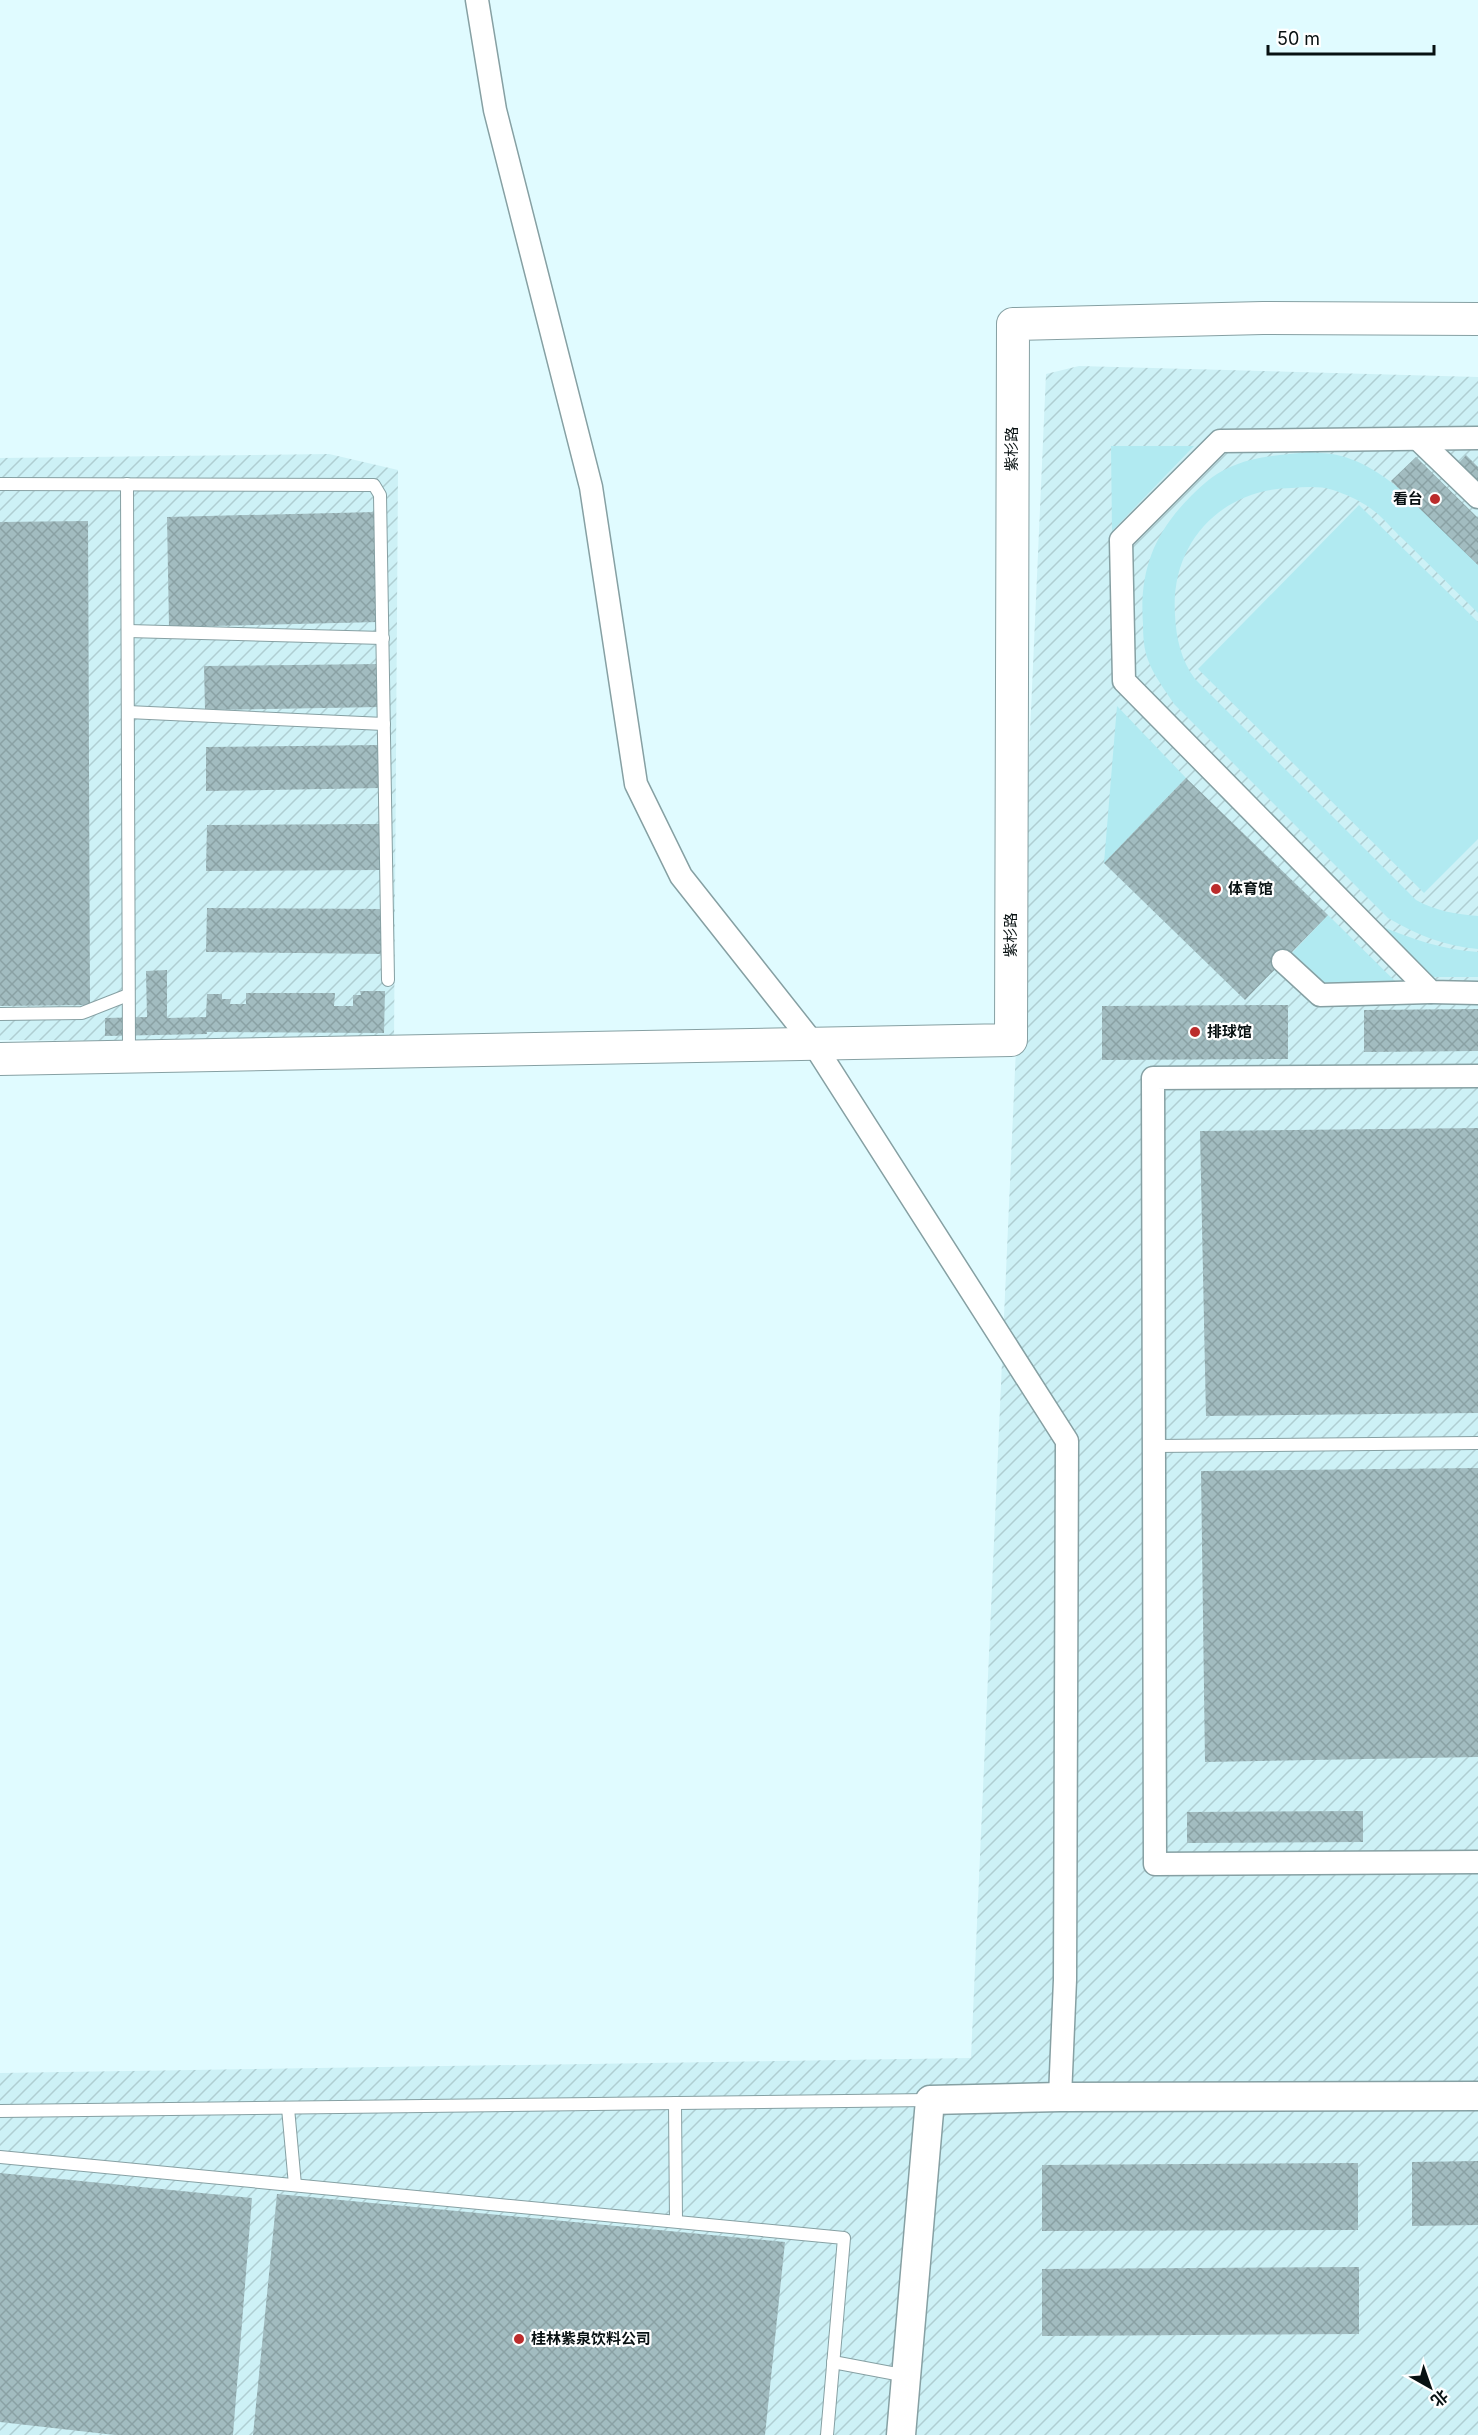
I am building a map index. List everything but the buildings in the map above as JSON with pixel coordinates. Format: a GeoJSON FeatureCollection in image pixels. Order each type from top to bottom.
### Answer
{"type":"FeatureCollection","features":[{"type":"Feature","properties":{"kind":"main road","name":"紫杉路"},"geometry":{"type":"LineString","coordinates":[[813,1043],[1011,1040],[1013,324],[1263,318],[1478,319]]}},
{"type":"Feature","properties":{"kind":"main road"},"geometry":{"type":"LineString","coordinates":[[0,1059],[813,1043]]}},
{"type":"Feature","properties":{"kind":"street"},"geometry":{"type":"LineString","coordinates":[[477,0],[495,110],[591,487],[636,784],[681,876],[813,1043],[1067,1441],[1065,1980],[1060,2097]]}},
{"type":"Feature","properties":{"kind":"street"},"geometry":{"type":"LineString","coordinates":[[1431,992],[1124,681],[1120,540],[1220,441],[1478,438]]}},
{"type":"Feature","properties":{"kind":"street"},"geometry":{"type":"LineString","coordinates":[[1418,439],[1478,497]]}},
{"type":"Feature","properties":{"kind":"street"},"geometry":{"type":"LineString","coordinates":[[1283,961],[1320,995],[1478,993]]}},
{"type":"Feature","properties":{"kind":"street"},"geometry":{"type":"LineString","coordinates":[[1478,1076],[1153,1078],[1155,1864],[1478,1862]]}},
{"type":"Feature","properties":{"kind":"street"},"geometry":{"type":"LineString","coordinates":[[901,2435],[930,2100],[1060,2097],[1478,2096]]}},
{"type":"Feature","properties":{"kind":"lane"},"geometry":{"type":"LineString","coordinates":[[0,484],[374,484],[380,495],[388,980]]}},
{"type":"Feature","properties":{"kind":"lane"},"geometry":{"type":"LineString","coordinates":[[127,484],[129,1057]]}},
{"type":"Feature","properties":{"kind":"lane"},"geometry":{"type":"LineString","coordinates":[[128,631],[382,638]]}},
{"type":"Feature","properties":{"kind":"lane"},"geometry":{"type":"LineString","coordinates":[[128,712],[384,724]]}},
{"type":"Feature","properties":{"kind":"lane"},"geometry":{"type":"LineString","coordinates":[[0,1014],[82,1013],[128,995]]}},
{"type":"Feature","properties":{"kind":"lane"},"geometry":{"type":"LineString","coordinates":[[1154,1446],[1478,1443]]}},
{"type":"Feature","properties":{"kind":"lane"},"geometry":{"type":"LineString","coordinates":[[0,2111],[930,2100]]}},
{"type":"Feature","properties":{"kind":"lane"},"geometry":{"type":"LineString","coordinates":[[675,2103],[676,2221]]}},
{"type":"Feature","properties":{"kind":"lane"},"geometry":{"type":"LineString","coordinates":[[288,2108],[295,2185]]}},
{"type":"Feature","properties":{"kind":"lane"},"geometry":{"type":"LineString","coordinates":[[0,2157],[844,2238],[827,2435]]}},
{"type":"Feature","properties":{"kind":"lane"},"geometry":{"type":"LineString","coordinates":[[832,2362],[907,2376]]}},
{"type":"Feature","properties":{"kind":"shaded area"},"geometry":{"type":"Polygon","coordinates":[[[1079,366],[1478,377],[1478,2435],[0,2435],[0,2073],[971,2058],[1046,374],[1079,366]]]}},
{"type":"Feature","properties":{"kind":"shaded area"},"geometry":{"type":"Polygon","coordinates":[[[1111,446],[1194,446],[1112,531],[1111,446]]]}},
{"type":"Feature","properties":{"kind":"shaded area"},"geometry":{"type":"Polygon","coordinates":[[[1309,452],[1337,455],[1379,473],[1432,518],[1478,565],[1478,613],[1383,519],[1361,502],[1342,493],[1323,488],[1302,487],[1266,491],[1243,498],[1222,510],[1205,525],[1191,543],[1181,565],[1176,589],[1175,615],[1178,640],[1183,656],[1195,679],[1416,900],[1446,911],[1478,916],[1478,949],[1431,939],[1388,918],[1174,704],[1150,666],[1144,638],[1142,605],[1144,587],[1152,554],[1167,524],[1204,484],[1228,468],[1257,458],[1309,452]]]}},
{"type":"Feature","properties":{"kind":"shaded area"},"geometry":{"type":"Polygon","coordinates":[[[329,454],[398,470],[394,1043],[0,1040],[0,458],[329,454]]]}},
{"type":"Feature","properties":{"kind":"shaded area"},"geometry":{"type":"Polygon","coordinates":[[[1359,505],[1478,622],[1478,839],[1424,893],[1198,669],[1359,505]]]}},
{"type":"Feature","properties":{"kind":"shaded area"},"geometry":{"type":"Polygon","coordinates":[[[1117,706],[1186,778],[1104,863],[1117,706]]]}},
{"type":"Feature","properties":{"kind":"shaded area"},"geometry":{"type":"Polygon","coordinates":[[[1328,915],[1399,985],[1326,988],[1291,954],[1328,915]]]}},
{"type":"Feature","properties":{"kind":"shaded area"},"geometry":{"type":"Polygon","coordinates":[[[1380,926],[1428,943],[1478,952],[1478,977],[1431,977],[1380,926]]]}},
{"type":"Feature","properties":{"kind":"place","name":"看台"},"geometry":{"type":"Point","coordinates":[1435,499]}},
{"type":"Feature","properties":{"kind":"place","name":"体育馆"},"geometry":{"type":"Point","coordinates":[1216,889]}},
{"type":"Feature","properties":{"kind":"place","name":"排球馆"},"geometry":{"type":"Point","coordinates":[1195,1032]}},
{"type":"Feature","properties":{"kind":"place","name":"桂林紫泉饮料公司"},"geometry":{"type":"Point","coordinates":[519,2339]}}]}
